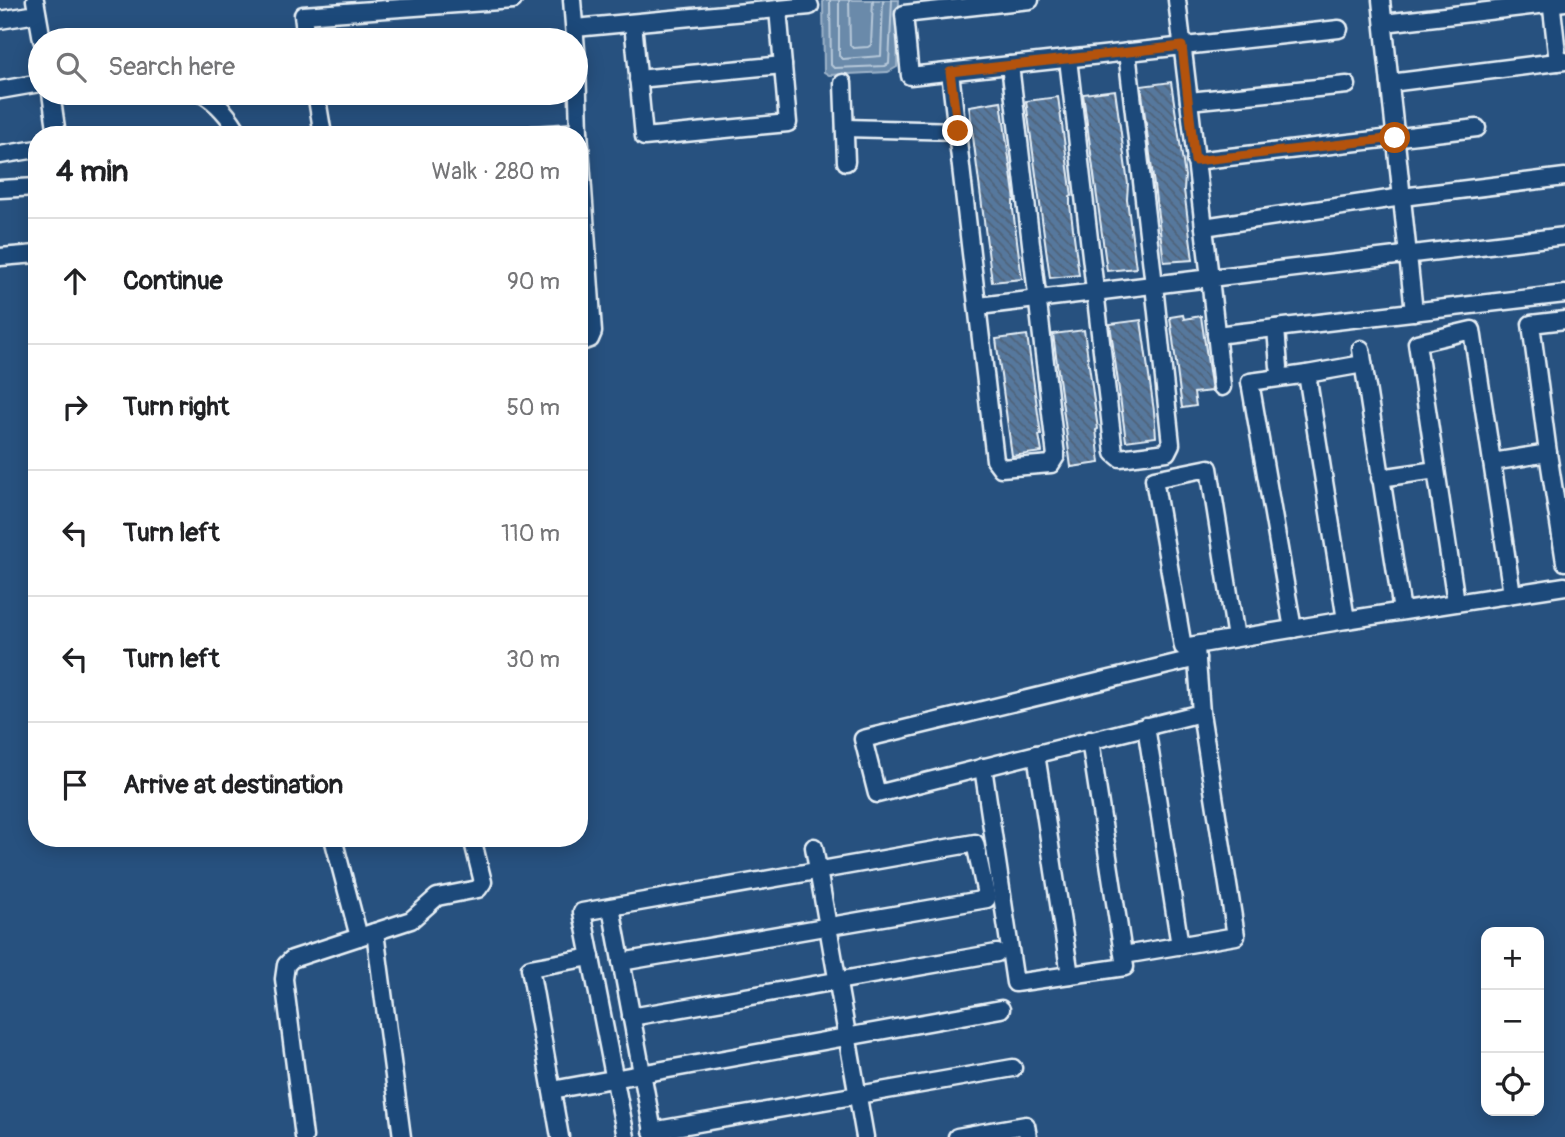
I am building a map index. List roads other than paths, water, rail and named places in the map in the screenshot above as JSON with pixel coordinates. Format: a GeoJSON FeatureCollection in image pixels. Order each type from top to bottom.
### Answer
{"type":"FeatureCollection","features":[{"type":"Feature","properties":{"kind":"street"},"geometry":{"type":"LineString","coordinates":[[305,28],[302,7],[513,0]]}},
{"type":"Feature","properties":{"kind":"street"},"geometry":{"type":"LineString","coordinates":[[572,0],[575,28],[810,6]]}},
{"type":"Feature","properties":{"kind":"street"},"geometry":{"type":"LineString","coordinates":[[1030,0],[904,14],[911,76],[1339,29]]}},
{"type":"Feature","properties":{"kind":"street"},"geometry":{"type":"LineString","coordinates":[[1177,0],[1222,387]]}},
{"type":"Feature","properties":{"kind":"street"},"geometry":{"type":"LineString","coordinates":[[1381,0],[1414,312]]}},
{"type":"Feature","properties":{"kind":"street"},"geometry":{"type":"LineString","coordinates":[[1384,23],[1556,2],[1562,61],[1390,83]]}},
{"type":"Feature","properties":{"kind":"street"},"geometry":{"type":"LineString","coordinates":[[0,20],[36,7],[39,28]]}},
{"type":"Feature","properties":{"kind":"street"},"geometry":{"type":"LineString","coordinates":[[633,23],[644,137],[788,123],[778,9]]}},
{"type":"Feature","properties":{"kind":"street"},"geometry":{"type":"LineString","coordinates":[[1068,59],[1114,453],[1120,458],[1167,452],[1171,444],[1127,52]]}},
{"type":"Feature","properties":{"kind":"street"},"geometry":{"type":"LineString","coordinates":[[638,79],[783,65]]}},
{"type":"Feature","properties":{"kind":"street"},"geometry":{"type":"LineString","coordinates":[[950,72],[995,460],[1002,468],[1051,464],[1056,456],[1010,65]]}},
{"type":"Feature","properties":{"kind":"street"},"geometry":{"type":"LineString","coordinates":[[843,83],[846,162]]}},
{"type":"Feature","properties":{"kind":"street"},"geometry":{"type":"LineString","coordinates":[[0,90],[28,85]]}},
{"type":"Feature","properties":{"kind":"street"},"geometry":{"type":"LineString","coordinates":[[1189,101],[1347,85]]}},
{"type":"Feature","properties":{"kind":"street"},"geometry":{"type":"LineString","coordinates":[[53,105],[56,126]]}},
{"type":"Feature","properties":{"kind":"street"},"geometry":{"type":"LineString","coordinates":[[218,105],[235,126]]}},
{"type":"Feature","properties":{"kind":"street"},"geometry":{"type":"LineString","coordinates":[[318,105],[322,126]]}},
{"type":"Feature","properties":{"kind":"street"},"geometry":{"type":"LineString","coordinates":[[578,105],[579,126]]}},
{"type":"Feature","properties":{"kind":"street"},"geometry":{"type":"LineString","coordinates":[[845,128],[958,131]]}},
{"type":"Feature","properties":{"kind":"street"},"geometry":{"type":"LineString","coordinates":[[1195,161],[1477,128]]}},
{"type":"Feature","properties":{"kind":"street"},"geometry":{"type":"LineString","coordinates":[[0,155],[28,150]]}},
{"type":"Feature","properties":{"kind":"street"},"geometry":{"type":"LineString","coordinates":[[1204,227],[1402,197],[1565,177]]}},
{"type":"Feature","properties":{"kind":"street"},"geometry":{"type":"LineString","coordinates":[[0,189],[28,187]]}},
{"type":"Feature","properties":{"kind":"street"},"geometry":{"type":"LineString","coordinates":[[979,306],[1565,236]]}},
{"type":"Feature","properties":{"kind":"street"},"geometry":{"type":"LineString","coordinates":[[0,257],[28,255]]}},
{"type":"Feature","properties":{"kind":"street"},"geometry":{"type":"LineString","coordinates":[[1216,335],[1565,295]]}},
{"type":"Feature","properties":{"kind":"street"},"geometry":{"type":"LineString","coordinates":[[588,303],[593,332],[588,340]]}},
{"type":"Feature","properties":{"kind":"street"},"geometry":{"type":"LineString","coordinates":[[1565,320],[1531,324],[1565,562]]}},
{"type":"Feature","properties":{"kind":"street"},"geometry":{"type":"LineString","coordinates":[[1276,328],[1279,367]]}},
{"type":"Feature","properties":{"kind":"street"},"geometry":{"type":"LineString","coordinates":[[1456,603],[1416,343],[1472,330],[1512,594]]}},
{"type":"Feature","properties":{"kind":"street"},"geometry":{"type":"LineString","coordinates":[[1293,629],[1250,382],[1307,374],[1362,357],[1402,611]]}},
{"type":"Feature","properties":{"kind":"street"},"geometry":{"type":"LineString","coordinates":[[1307,374],[1346,620]]}},
{"type":"Feature","properties":{"kind":"street"},"geometry":{"type":"LineString","coordinates":[[1492,462],[1548,453]]}},
{"type":"Feature","properties":{"kind":"street"},"geometry":{"type":"LineString","coordinates":[[1197,651],[1183,647],[1154,479],[1209,467],[1236,638]]}},
{"type":"Feature","properties":{"kind":"street"},"geometry":{"type":"LineString","coordinates":[[1380,478],[1436,470]]}},
{"type":"Feature","properties":{"kind":"street"},"geometry":{"type":"LineString","coordinates":[[1201,713],[877,794],[863,739],[1197,651],[1236,638],[1565,586]]}},
{"type":"Feature","properties":{"kind":"street"},"geometry":{"type":"LineString","coordinates":[[1124,955],[1236,936],[1201,713],[1197,651]]}},
{"type":"Feature","properties":{"kind":"street"},"geometry":{"type":"LineString","coordinates":[[1146,726],[1180,946]]}},
{"type":"Feature","properties":{"kind":"street"},"geometry":{"type":"LineString","coordinates":[[983,767],[1015,983],[1125,967],[1090,740]]}},
{"type":"Feature","properties":{"kind":"street"},"geometry":{"type":"LineString","coordinates":[[1036,754],[1070,975]]}},
{"type":"Feature","properties":{"kind":"street"},"geometry":{"type":"LineString","coordinates":[[621,962],[987,899],[975,843],[582,912],[626,1137]]}},
{"type":"Feature","properties":{"kind":"street"},"geometry":{"type":"LineString","coordinates":[[814,846],[865,1137]]}},
{"type":"Feature","properties":{"kind":"street"},"geometry":{"type":"LineString","coordinates":[[335,847],[359,937]]}},
{"type":"Feature","properties":{"kind":"street"},"geometry":{"type":"LineString","coordinates":[[304,1137],[284,979],[286,965],[292,959],[411,920],[437,897],[473,891],[481,887],[483,882],[474,847]]}},
{"type":"Feature","properties":{"kind":"street"},"geometry":{"type":"LineString","coordinates":[[611,907],[653,1134],[1013,1068]]}},
{"type":"Feature","properties":{"kind":"street"},"geometry":{"type":"LineString","coordinates":[[375,932],[402,1137]]}},
{"type":"Feature","properties":{"kind":"street"},"geometry":{"type":"LineString","coordinates":[[631,1017],[997,953]]}},
{"type":"Feature","properties":{"kind":"street"},"geometry":{"type":"LineString","coordinates":[[560,1137],[530,968],[591,957]]}},
{"type":"Feature","properties":{"kind":"street"},"geometry":{"type":"LineString","coordinates":[[552,1090],[1001,1009]]}},
{"type":"Feature","properties":{"kind":"street"},"geometry":{"type":"LineString","coordinates":[[957,1137],[1026,1125],[1028,1137]]}},
{"type":"Feature","properties":{"kind":"water"},"geometry":{"type":"Polygon","coordinates":[[[823,0],[899,0],[897,67],[888,72],[829,75],[824,72],[823,0]]]}}]}
